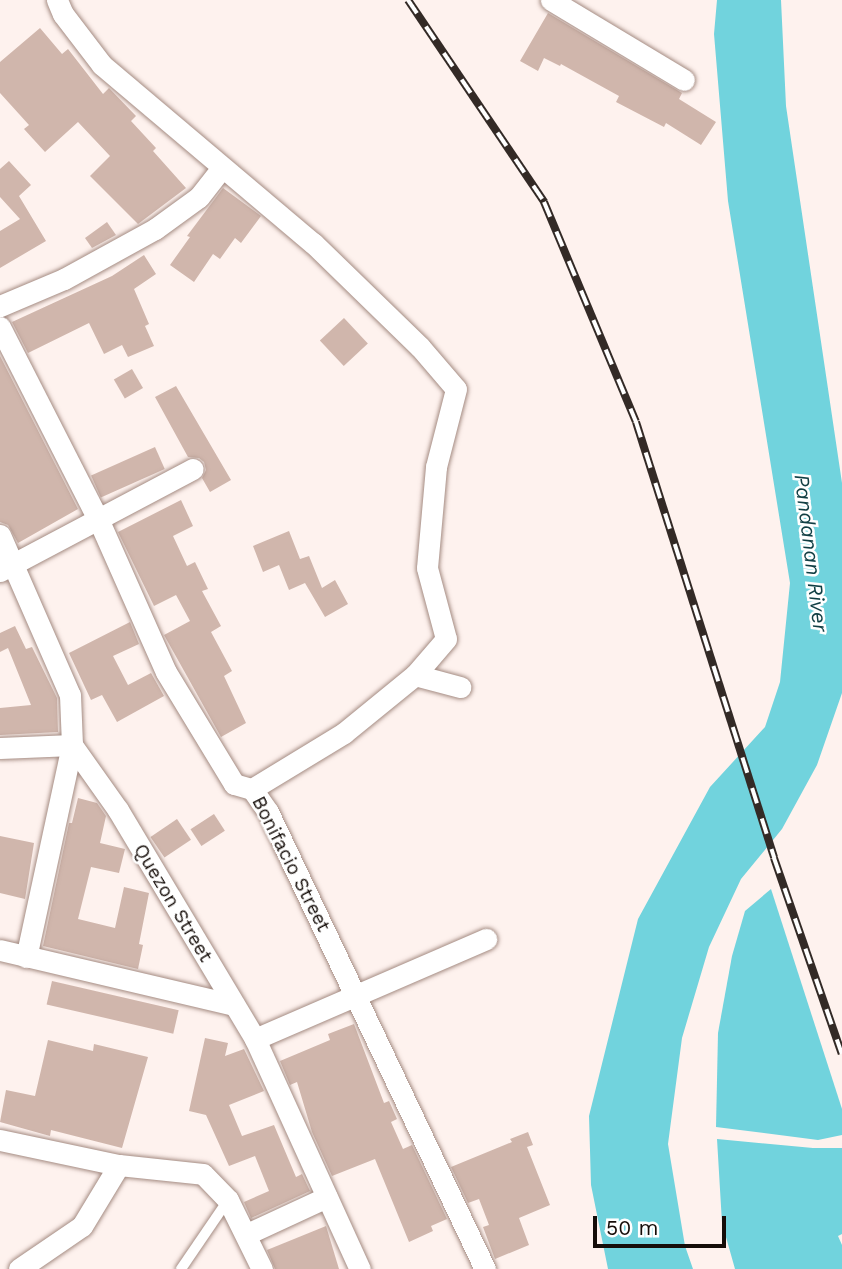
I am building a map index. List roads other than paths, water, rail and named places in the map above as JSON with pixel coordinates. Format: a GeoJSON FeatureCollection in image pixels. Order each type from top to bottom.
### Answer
{"type":"FeatureCollection","features":[{"type":"Feature","properties":{"kind":"street"},"geometry":{"type":"LineString","coordinates":[[57,0],[63,14],[102,65],[222,169],[313,243],[420,347],[456,388],[436,467],[427,568],[446,639],[415,675],[344,733],[252,789]]}},
{"type":"Feature","properties":{"kind":"street"},"geometry":{"type":"LineString","coordinates":[[551,0],[684,80]]}},
{"type":"Feature","properties":{"kind":"street"},"geometry":{"type":"LineString","coordinates":[[0,306],[64,279],[155,229],[199,197],[222,169]]}},
{"type":"Feature","properties":{"kind":"street","name":"Bonifacio Street"},"geometry":{"type":"LineString","coordinates":[[0,327],[99,521],[166,672],[234,784],[252,789],[268,812],[485,1269]]}},
{"type":"Feature","properties":{"kind":"street"},"geometry":{"type":"LineString","coordinates":[[8,568],[193,469]]}},
{"type":"Feature","properties":{"kind":"street"},"geometry":{"type":"LineString","coordinates":[[0,535],[8,568],[71,695],[72,744],[26,957]]}},
{"type":"Feature","properties":{"kind":"street"},"geometry":{"type":"LineString","coordinates":[[415,675],[460,687]]}},
{"type":"Feature","properties":{"kind":"street"},"geometry":{"type":"LineString","coordinates":[[0,748],[72,744]]}},
{"type":"Feature","properties":{"kind":"street","name":"Quezon Street"},"geometry":{"type":"LineString","coordinates":[[72,744],[118,810],[255,1040],[359,1269]]}},
{"type":"Feature","properties":{"kind":"street"},"geometry":{"type":"LineString","coordinates":[[255,1040],[356,993],[486,939]]}},
{"type":"Feature","properties":{"kind":"street"},"geometry":{"type":"LineString","coordinates":[[0,950],[234,1005]]}},
{"type":"Feature","properties":{"kind":"street"},"geometry":{"type":"LineString","coordinates":[[0,1140],[119,1165],[203,1174],[228,1200],[262,1269]]}},
{"type":"Feature","properties":{"kind":"street"},"geometry":{"type":"LineString","coordinates":[[21,1268],[82,1226],[119,1165]]}},
{"type":"Feature","properties":{"kind":"street"},"geometry":{"type":"LineString","coordinates":[[247,1234],[327,1197]]}},
{"type":"Feature","properties":{"kind":"lane"},"geometry":{"type":"LineString","coordinates":[[181,1269],[228,1200]]}},
{"type":"Feature","properties":{"kind":"water","name":"Pandanan River"},"geometry":{"type":"Polygon","coordinates":[[[717,0],[781,0],[786,106],[842,483],[842,693],[817,765],[782,829],[741,879],[709,947],[682,1038],[668,1144],[685,1246],[693,1269],[608,1269],[591,1185],[589,1116],[638,919],[710,787],[765,727],[780,682],[790,583],[728,201],[714,34],[717,0]]]}},
{"type":"Feature","properties":{"kind":"water"},"geometry":{"type":"Polygon","coordinates":[[[771,889],[842,1109],[842,1135],[818,1140],[716,1127],[718,1033],[732,956],[745,911],[771,889]]]}},
{"type":"Feature","properties":{"kind":"water"},"geometry":{"type":"Polygon","coordinates":[[[717,1139],[842,1148],[842,1234],[838,1236],[842,1245],[842,1269],[735,1269],[722,1223],[717,1139]]]}},
{"type":"Feature","properties":{"kind":"railway"},"geometry":{"type":"LineString","coordinates":[[408,0],[544,202],[636,422],[774,858],[842,1054]]}}]}
